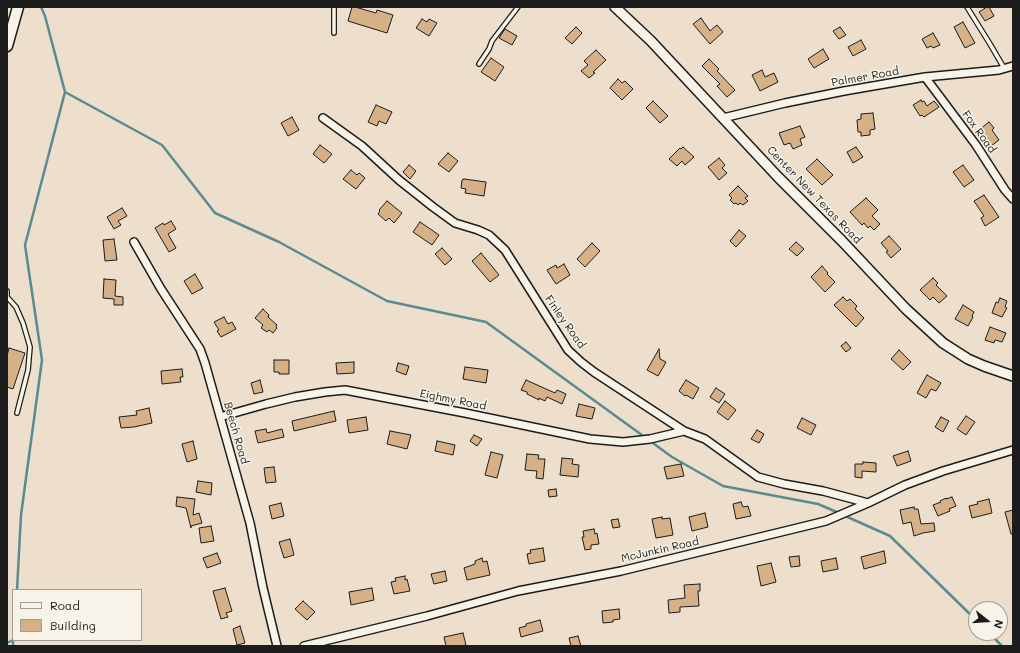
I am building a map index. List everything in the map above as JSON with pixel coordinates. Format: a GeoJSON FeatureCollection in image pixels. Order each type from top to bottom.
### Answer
{"type":"FeatureCollection","features":[{"type":"Feature","properties":{"kind":"main road"},"geometry":{"type":"LineString","coordinates":[[7,46],[18,7]]}},
{"type":"Feature","properties":{"kind":"street","name":"Center New Texas Road"},"geometry":{"type":"LineString","coordinates":[[615,7],[651,41],[906,309],[942,343],[968,359],[1013,376]]}},
{"type":"Feature","properties":{"kind":"street","name":"Palmer Road"},"geometry":{"type":"LineString","coordinates":[[723,118],[785,103],[925,77],[999,70],[1013,66]]}},
{"type":"Feature","properties":{"kind":"street","name":"Fox Road"},"geometry":{"type":"LineString","coordinates":[[925,77],[976,145],[1013,200]]}},
{"type":"Feature","properties":{"kind":"street","name":"Finley Road"},"geometry":{"type":"LineString","coordinates":[[323,118],[362,146],[399,180],[455,223],[489,235],[506,250],[568,350],[594,372],[684,431],[705,439],[758,477],[784,484],[823,491],[868,503]]}},
{"type":"Feature","properties":{"kind":"street","name":"Beech Road"},"geometry":{"type":"LineString","coordinates":[[134,242],[161,289],[200,349],[205,362],[250,523],[263,588],[277,646]]}},
{"type":"Feature","properties":{"kind":"street","name":"Eighmy Road"},"geometry":{"type":"LineString","coordinates":[[220,418],[295,397],[345,390],[590,439],[622,442],[650,439],[684,431]]}},
{"type":"Feature","properties":{"kind":"street","name":"McJunkin Road"},"geometry":{"type":"LineString","coordinates":[[304,646],[427,616],[518,591],[621,571],[826,521],[905,485],[943,471],[1013,450]]}},
{"type":"Feature","properties":{"kind":"lane"},"geometry":{"type":"LineString","coordinates":[[334,7],[334,33]]}},
{"type":"Feature","properties":{"kind":"lane"},"geometry":{"type":"LineString","coordinates":[[479,64],[489,50],[492,41],[518,7]]}},
{"type":"Feature","properties":{"kind":"lane"},"geometry":{"type":"LineString","coordinates":[[967,7],[1004,68]]}},
{"type":"Feature","properties":{"kind":"lane"},"geometry":{"type":"LineString","coordinates":[[7,290],[7,298],[16,307],[30,347],[28,370],[16,413]]}},
{"type":"Feature","properties":{"kind":"building"},"geometry":{"type":"Polygon","coordinates":[[[352,7],[376,13],[377,10],[393,15],[387,33],[348,21],[352,7]]]}},
{"type":"Feature","properties":{"kind":"building"},"geometry":{"type":"Polygon","coordinates":[[[989,7],[994,16],[985,21],[979,12],[989,7]]]}},
{"type":"Feature","properties":{"kind":"building"},"geometry":{"type":"Polygon","coordinates":[[[701,18],[710,31],[717,25],[723,32],[710,44],[693,24],[701,18]]]}},
{"type":"Feature","properties":{"kind":"building"},"geometry":{"type":"Polygon","coordinates":[[[422,19],[427,22],[429,19],[437,23],[429,36],[416,28],[422,19]]]}},
{"type":"Feature","properties":{"kind":"building"},"geometry":{"type":"Polygon","coordinates":[[[963,22],[975,43],[965,48],[954,27],[963,22]]]}},
{"type":"Feature","properties":{"kind":"building"},"geometry":{"type":"Polygon","coordinates":[[[576,27],[582,33],[572,44],[565,38],[576,27]]]}},
{"type":"Feature","properties":{"kind":"building"},"geometry":{"type":"Polygon","coordinates":[[[840,27],[846,35],[839,39],[833,31],[840,27]]]}},
{"type":"Feature","properties":{"kind":"building"},"geometry":{"type":"Polygon","coordinates":[[[505,29],[517,36],[512,45],[499,38],[505,29]]]}},
{"type":"Feature","properties":{"kind":"building"},"geometry":{"type":"Polygon","coordinates":[[[933,33],[940,45],[933,48],[931,46],[927,48],[922,39],[933,33]]]}},
{"type":"Feature","properties":{"kind":"building"},"geometry":{"type":"Polygon","coordinates":[[[861,40],[866,49],[853,56],[848,47],[861,40]]]}},
{"type":"Feature","properties":{"kind":"building"},"geometry":{"type":"Polygon","coordinates":[[[823,49],[829,59],[814,68],[808,59],[823,49]]]}},
{"type":"Feature","properties":{"kind":"building"},"geometry":{"type":"Polygon","coordinates":[[[596,50],[606,60],[593,72],[595,73],[589,78],[581,71],[588,65],[584,61],[596,50]]]}},
{"type":"Feature","properties":{"kind":"building"},"geometry":{"type":"Polygon","coordinates":[[[491,58],[504,67],[495,81],[481,72],[491,58]]]}},
{"type":"Feature","properties":{"kind":"building"},"geometry":{"type":"Polygon","coordinates":[[[709,59],[719,69],[717,71],[735,90],[727,97],[717,86],[720,84],[702,66],[709,59]]]}},
{"type":"Feature","properties":{"kind":"building"},"geometry":{"type":"Polygon","coordinates":[[[762,70],[765,77],[774,73],[778,82],[760,91],[752,75],[762,70]]]}},
{"type":"Feature","properties":{"kind":"building"},"geometry":{"type":"Polygon","coordinates":[[[618,79],[622,83],[625,81],[633,89],[622,100],[610,88],[618,79]]]}},
{"type":"Feature","properties":{"kind":"building"},"geometry":{"type":"Polygon","coordinates":[[[921,100],[922,102],[924,101],[927,106],[934,101],[939,107],[924,117],[922,115],[920,116],[913,105],[921,100]]]}},
{"type":"Feature","properties":{"kind":"building"},"geometry":{"type":"Polygon","coordinates":[[[653,101],[668,116],[660,123],[646,108],[653,101]]]}},
{"type":"Feature","properties":{"kind":"building"},"geometry":{"type":"Polygon","coordinates":[[[376,105],[392,112],[386,124],[379,121],[377,126],[368,122],[376,105]]]}},
{"type":"Feature","properties":{"kind":"building"},"geometry":{"type":"Polygon","coordinates":[[[873,113],[875,129],[870,130],[870,135],[861,136],[861,132],[858,132],[857,120],[861,119],[861,114],[873,113]]]}},
{"type":"Feature","properties":{"kind":"building"},"geometry":{"type":"Polygon","coordinates":[[[292,117],[299,130],[288,136],[281,123],[292,117]]]}},
{"type":"Feature","properties":{"kind":"building"},"geometry":{"type":"Polygon","coordinates":[[[989,122],[994,128],[992,130],[999,140],[991,146],[979,130],[989,122]]]}},
{"type":"Feature","properties":{"kind":"building"},"geometry":{"type":"Polygon","coordinates":[[[800,126],[805,137],[800,139],[802,145],[793,149],[790,143],[784,145],[779,133],[800,126]]]}},
{"type":"Feature","properties":{"kind":"building"},"geometry":{"type":"Polygon","coordinates":[[[320,145],[332,154],[324,163],[313,154],[320,145]]]}},
{"type":"Feature","properties":{"kind":"building"},"geometry":{"type":"Polygon","coordinates":[[[683,147],[694,157],[685,165],[682,161],[677,166],[669,159],[683,147]]]}},
{"type":"Feature","properties":{"kind":"building"},"geometry":{"type":"Polygon","coordinates":[[[856,147],[863,157],[853,163],[847,152],[856,147]]]}},
{"type":"Feature","properties":{"kind":"building"},"geometry":{"type":"Polygon","coordinates":[[[448,153],[458,161],[449,172],[438,164],[448,153]]]}},
{"type":"Feature","properties":{"kind":"building"},"geometry":{"type":"Polygon","coordinates":[[[719,158],[725,165],[722,168],[727,173],[719,180],[708,167],[719,158]]]}},
{"type":"Feature","properties":{"kind":"building"},"geometry":{"type":"Polygon","coordinates":[[[817,159],[833,175],[822,185],[806,169],[817,159]]]}},
{"type":"Feature","properties":{"kind":"building"},"geometry":{"type":"Polygon","coordinates":[[[409,165],[416,171],[410,179],[403,172],[409,165]]]}},
{"type":"Feature","properties":{"kind":"building"},"geometry":{"type":"Polygon","coordinates":[[[963,165],[974,180],[964,187],[953,172],[963,165]]]}},
{"type":"Feature","properties":{"kind":"building"},"geometry":{"type":"Polygon","coordinates":[[[351,170],[357,175],[359,173],[365,178],[356,189],[343,179],[351,170]]]}},
{"type":"Feature","properties":{"kind":"building"},"geometry":{"type":"Polygon","coordinates":[[[462,180],[486,182],[484,196],[465,193],[466,189],[461,188],[462,180]]]}},
{"type":"Feature","properties":{"kind":"building"},"geometry":{"type":"Polygon","coordinates":[[[738,186],[748,196],[745,198],[748,201],[743,205],[740,203],[738,205],[736,203],[734,204],[730,200],[732,198],[729,195],[738,186]]]}},
{"type":"Feature","properties":{"kind":"building"},"geometry":{"type":"Polygon","coordinates":[[[984,195],[999,217],[985,226],[981,218],[984,216],[974,201],[984,195]]]}},
{"type":"Feature","properties":{"kind":"building"},"geometry":{"type":"Polygon","coordinates":[[[866,198],[878,210],[872,216],[880,224],[874,230],[870,226],[868,228],[864,223],[862,225],[850,212],[866,198]]]}},
{"type":"Feature","properties":{"kind":"building"},"geometry":{"type":"Polygon","coordinates":[[[387,201],[402,213],[394,223],[389,218],[386,221],[378,214],[380,211],[379,210],[387,201]]]}},
{"type":"Feature","properties":{"kind":"building"},"geometry":{"type":"Polygon","coordinates":[[[122,208],[127,216],[118,221],[121,225],[114,229],[107,217],[122,208]]]}},
{"type":"Feature","properties":{"kind":"building"},"geometry":{"type":"Polygon","coordinates":[[[171,221],[176,229],[168,234],[176,248],[169,252],[155,228],[163,223],[164,225],[171,221]]]}},
{"type":"Feature","properties":{"kind":"building"},"geometry":{"type":"Polygon","coordinates":[[[420,222],[439,235],[432,245],[413,232],[420,222]]]}},
{"type":"Feature","properties":{"kind":"building"},"geometry":{"type":"Polygon","coordinates":[[[739,230],[746,236],[736,247],[730,241],[739,230]]]}},
{"type":"Feature","properties":{"kind":"building"},"geometry":{"type":"Polygon","coordinates":[[[889,236],[901,249],[891,258],[886,252],[888,251],[881,243],[889,236]]]}},
{"type":"Feature","properties":{"kind":"building"},"geometry":{"type":"Polygon","coordinates":[[[114,239],[117,260],[105,261],[103,240],[114,239]]]}},
{"type":"Feature","properties":{"kind":"building"},"geometry":{"type":"Polygon","coordinates":[[[796,242],[804,249],[797,256],[789,249],[796,242]]]}},
{"type":"Feature","properties":{"kind":"building"},"geometry":{"type":"Polygon","coordinates":[[[592,243],[600,251],[585,267],[577,259],[592,243]]]}},
{"type":"Feature","properties":{"kind":"building"},"geometry":{"type":"Polygon","coordinates":[[[442,248],[452,259],[445,265],[435,254],[442,248]]]}},
{"type":"Feature","properties":{"kind":"building"},"geometry":{"type":"Polygon","coordinates":[[[481,253],[499,275],[490,282],[472,261],[481,253]]]}},
{"type":"Feature","properties":{"kind":"building"},"geometry":{"type":"Polygon","coordinates":[[[564,264],[570,275],[556,284],[547,270],[556,265],[557,268],[564,264]]]}},
{"type":"Feature","properties":{"kind":"building"},"geometry":{"type":"Polygon","coordinates":[[[822,266],[835,282],[825,292],[811,277],[822,266]]]}},
{"type":"Feature","properties":{"kind":"building"},"geometry":{"type":"Polygon","coordinates":[[[195,274],[203,288],[192,294],[184,281],[195,274]]]}},
{"type":"Feature","properties":{"kind":"building"},"geometry":{"type":"Polygon","coordinates":[[[933,278],[938,283],[936,285],[947,296],[939,303],[933,297],[930,300],[920,290],[933,278]]]}},
{"type":"Feature","properties":{"kind":"building"},"geometry":{"type":"Polygon","coordinates":[[[104,279],[116,280],[115,296],[123,297],[123,305],[114,305],[114,299],[103,298],[104,279]]]}},
{"type":"Feature","properties":{"kind":"building"},"geometry":{"type":"Polygon","coordinates":[[[843,297],[847,301],[850,299],[857,306],[855,309],[864,318],[856,327],[834,305],[843,297]]]}},
{"type":"Feature","properties":{"kind":"building"},"geometry":{"type":"Polygon","coordinates":[[[1000,298],[1007,301],[1005,307],[1007,308],[1002,317],[992,313],[996,302],[998,303],[1000,298]]]}},
{"type":"Feature","properties":{"kind":"building"},"geometry":{"type":"Polygon","coordinates":[[[963,305],[974,312],[968,326],[955,319],[963,305]]]}},
{"type":"Feature","properties":{"kind":"building"},"geometry":{"type":"Polygon","coordinates":[[[263,309],[269,315],[268,317],[277,325],[277,328],[273,333],[269,330],[267,332],[261,328],[263,325],[255,318],[263,309]]]}},
{"type":"Feature","properties":{"kind":"building"},"geometry":{"type":"Polygon","coordinates":[[[224,317],[228,324],[232,322],[236,329],[221,337],[214,322],[224,317]]]}},
{"type":"Feature","properties":{"kind":"building"},"geometry":{"type":"Polygon","coordinates":[[[990,327],[1006,333],[1002,342],[995,340],[994,343],[985,340],[990,327]]]}},
{"type":"Feature","properties":{"kind":"building"},"geometry":{"type":"Polygon","coordinates":[[[846,342],[851,348],[846,352],[841,346],[846,342]]]}},
{"type":"Feature","properties":{"kind":"building"},"geometry":{"type":"Polygon","coordinates":[[[9,348],[25,353],[13,389],[7,387],[7,356],[9,348]]]}},
{"type":"Feature","properties":{"kind":"building"},"geometry":{"type":"Polygon","coordinates":[[[659,349],[660,359],[666,362],[658,376],[647,370],[659,349]]]}},
{"type":"Feature","properties":{"kind":"building"},"geometry":{"type":"Polygon","coordinates":[[[899,350],[911,362],[903,370],[891,359],[899,350]]]}},
{"type":"Feature","properties":{"kind":"building"},"geometry":{"type":"Polygon","coordinates":[[[274,360],[289,360],[289,374],[279,374],[279,372],[274,372],[274,360]]]}},
{"type":"Feature","properties":{"kind":"building"},"geometry":{"type":"Polygon","coordinates":[[[354,362],[354,373],[337,374],[336,363],[354,362]]]}},
{"type":"Feature","properties":{"kind":"building"},"geometry":{"type":"Polygon","coordinates":[[[398,363],[409,366],[406,375],[396,371],[398,363]]]}},
{"type":"Feature","properties":{"kind":"building"},"geometry":{"type":"Polygon","coordinates":[[[465,367],[488,370],[486,383],[463,379],[465,367]]]}},
{"type":"Feature","properties":{"kind":"building"},"geometry":{"type":"Polygon","coordinates":[[[182,369],[183,377],[180,377],[181,382],[162,384],[161,371],[182,369]]]}},
{"type":"Feature","properties":{"kind":"building"},"geometry":{"type":"Polygon","coordinates":[[[927,375],[941,383],[936,391],[931,389],[926,398],[917,393],[927,375]]]}},
{"type":"Feature","properties":{"kind":"building"},"geometry":{"type":"Polygon","coordinates":[[[260,380],[263,392],[254,394],[251,383],[260,380]]]}},
{"type":"Feature","properties":{"kind":"building"},"geometry":{"type":"Polygon","coordinates":[[[526,380],[555,393],[557,390],[566,394],[562,404],[547,397],[545,401],[539,398],[539,400],[521,390],[526,380]]]}},
{"type":"Feature","properties":{"kind":"building"},"geometry":{"type":"Polygon","coordinates":[[[686,380],[699,388],[693,399],[686,395],[685,396],[679,391],[686,380]]]}},
{"type":"Feature","properties":{"kind":"building"},"geometry":{"type":"Polygon","coordinates":[[[716,388],[725,394],[719,403],[710,397],[716,388]]]}},
{"type":"Feature","properties":{"kind":"building"},"geometry":{"type":"Polygon","coordinates":[[[725,401],[736,410],[728,420],[717,412],[725,401]]]}},
{"type":"Feature","properties":{"kind":"building"},"geometry":{"type":"Polygon","coordinates":[[[579,404],[595,408],[592,419],[576,416],[579,404]]]}},
{"type":"Feature","properties":{"kind":"building"},"geometry":{"type":"Polygon","coordinates":[[[149,408],[152,423],[121,428],[119,417],[137,415],[136,411],[149,408]]]}},
{"type":"Feature","properties":{"kind":"building"},"geometry":{"type":"Polygon","coordinates":[[[334,411],[336,421],[294,431],[292,421],[334,411]]]}},
{"type":"Feature","properties":{"kind":"building"},"geometry":{"type":"Polygon","coordinates":[[[966,416],[975,422],[966,435],[957,429],[966,416]]]}},
{"type":"Feature","properties":{"kind":"building"},"geometry":{"type":"Polygon","coordinates":[[[366,417],[368,430],[349,433],[347,420],[366,417]]]}},
{"type":"Feature","properties":{"kind":"building"},"geometry":{"type":"Polygon","coordinates":[[[941,417],[949,421],[943,432],[935,427],[941,417]]]}},
{"type":"Feature","properties":{"kind":"building"},"geometry":{"type":"Polygon","coordinates":[[[802,418],[816,425],[811,435],[797,428],[802,418]]]}},
{"type":"Feature","properties":{"kind":"building"},"geometry":{"type":"Polygon","coordinates":[[[266,429],[267,433],[282,429],[284,437],[258,443],[255,431],[266,429]]]}},
{"type":"Feature","properties":{"kind":"building"},"geometry":{"type":"Polygon","coordinates":[[[757,430],[764,434],[759,443],[751,439],[757,430]]]}},
{"type":"Feature","properties":{"kind":"building"},"geometry":{"type":"Polygon","coordinates":[[[390,431],[411,435],[407,449],[387,444],[390,431]]]}},
{"type":"Feature","properties":{"kind":"building"},"geometry":{"type":"Polygon","coordinates":[[[474,435],[482,439],[477,446],[470,441],[474,435]]]}},
{"type":"Feature","properties":{"kind":"building"},"geometry":{"type":"Polygon","coordinates":[[[193,441],[197,459],[187,462],[182,444],[193,441]]]}},
{"type":"Feature","properties":{"kind":"building"},"geometry":{"type":"Polygon","coordinates":[[[437,441],[455,445],[453,455],[435,451],[437,441]]]}},
{"type":"Feature","properties":{"kind":"building"},"geometry":{"type":"Polygon","coordinates":[[[908,451],[911,461],[897,466],[893,456],[908,451]]]}},
{"type":"Feature","properties":{"kind":"building"},"geometry":{"type":"Polygon","coordinates":[[[491,452],[503,455],[497,478],[485,475],[491,452]]]}},
{"type":"Feature","properties":{"kind":"building"},"geometry":{"type":"Polygon","coordinates":[[[527,454],[539,455],[538,459],[545,459],[543,479],[536,478],[537,471],[525,470],[527,454]]]}},
{"type":"Feature","properties":{"kind":"building"},"geometry":{"type":"Polygon","coordinates":[[[562,458],[573,459],[572,464],[579,465],[578,477],[560,475],[562,458]]]}},
{"type":"Feature","properties":{"kind":"building"},"geometry":{"type":"Polygon","coordinates":[[[863,462],[876,463],[876,472],[862,471],[862,478],[855,477],[855,464],[863,464],[863,462]]]}},
{"type":"Feature","properties":{"kind":"building"},"geometry":{"type":"Polygon","coordinates":[[[681,464],[684,476],[667,479],[664,467],[681,464]]]}},
{"type":"Feature","properties":{"kind":"building"},"geometry":{"type":"Polygon","coordinates":[[[274,467],[276,482],[266,483],[264,468],[274,467]]]}},
{"type":"Feature","properties":{"kind":"building"},"geometry":{"type":"Polygon","coordinates":[[[198,481],[212,483],[211,495],[196,492],[198,481]]]}},
{"type":"Feature","properties":{"kind":"building"},"geometry":{"type":"Polygon","coordinates":[[[556,489],[557,496],[549,497],[548,490],[556,489]]]}},
{"type":"Feature","properties":{"kind":"building"},"geometry":{"type":"Polygon","coordinates":[[[177,497],[195,499],[193,515],[199,513],[202,523],[191,526],[191,528],[186,508],[176,506],[177,497]]]}},
{"type":"Feature","properties":{"kind":"building"},"geometry":{"type":"Polygon","coordinates":[[[952,497],[956,506],[949,509],[950,511],[938,516],[933,505],[946,498],[952,497]]]}},
{"type":"Feature","properties":{"kind":"building"},"geometry":{"type":"Polygon","coordinates":[[[989,499],[992,513],[972,518],[969,506],[989,499]]]}},
{"type":"Feature","properties":{"kind":"building"},"geometry":{"type":"Polygon","coordinates":[[[741,502],[743,507],[748,506],[751,516],[736,519],[733,504],[741,502]]]}},
{"type":"Feature","properties":{"kind":"building"},"geometry":{"type":"Polygon","coordinates":[[[281,503],[284,516],[272,519],[269,506],[281,503]]]}},
{"type":"Feature","properties":{"kind":"building"},"geometry":{"type":"Polygon","coordinates":[[[914,507],[914,509],[918,509],[921,524],[934,523],[935,531],[914,536],[911,522],[903,524],[900,510],[914,507]]]}},
{"type":"Feature","properties":{"kind":"building"},"geometry":{"type":"Polygon","coordinates":[[[1013,510],[1013,534],[1011,534],[1005,512],[1013,510]]]}},
{"type":"Feature","properties":{"kind":"building"},"geometry":{"type":"Polygon","coordinates":[[[705,513],[708,527],[692,531],[689,517],[705,513]]]}},
{"type":"Feature","properties":{"kind":"building"},"geometry":{"type":"Polygon","coordinates":[[[662,517],[662,519],[670,518],[673,535],[656,538],[652,519],[662,517]]]}},
{"type":"Feature","properties":{"kind":"building"},"geometry":{"type":"Polygon","coordinates":[[[618,519],[620,527],[613,528],[611,520],[618,519]]]}},
{"type":"Feature","properties":{"kind":"building"},"geometry":{"type":"Polygon","coordinates":[[[211,526],[214,541],[201,543],[199,528],[211,526]]]}},
{"type":"Feature","properties":{"kind":"building"},"geometry":{"type":"Polygon","coordinates":[[[594,529],[595,534],[597,533],[599,544],[591,545],[591,549],[585,550],[582,537],[584,537],[583,531],[594,529]]]}},
{"type":"Feature","properties":{"kind":"building"},"geometry":{"type":"Polygon","coordinates":[[[290,539],[294,555],[284,558],[279,542],[290,539]]]}},
{"type":"Feature","properties":{"kind":"building"},"geometry":{"type":"Polygon","coordinates":[[[543,548],[545,561],[529,564],[527,554],[531,553],[530,550],[543,548]]]}},
{"type":"Feature","properties":{"kind":"building"},"geometry":{"type":"Polygon","coordinates":[[[884,551],[886,563],[864,569],[861,557],[884,551]]]}},
{"type":"Feature","properties":{"kind":"building"},"geometry":{"type":"Polygon","coordinates":[[[217,553],[221,563],[207,568],[203,558],[217,553]]]}},
{"type":"Feature","properties":{"kind":"building"},"geometry":{"type":"Polygon","coordinates":[[[799,556],[800,566],[791,567],[789,557],[799,556]]]}},
{"type":"Feature","properties":{"kind":"building"},"geometry":{"type":"Polygon","coordinates":[[[482,558],[483,562],[487,561],[490,575],[467,580],[464,568],[475,564],[475,561],[482,558]]]}},
{"type":"Feature","properties":{"kind":"building"},"geometry":{"type":"Polygon","coordinates":[[[836,558],[838,569],[823,572],[821,561],[836,558]]]}},
{"type":"Feature","properties":{"kind":"building"},"geometry":{"type":"Polygon","coordinates":[[[771,563],[776,582],[761,586],[757,566],[771,563]]]}},
{"type":"Feature","properties":{"kind":"building"},"geometry":{"type":"Polygon","coordinates":[[[445,571],[447,581],[434,584],[431,574],[445,571]]]}},
{"type":"Feature","properties":{"kind":"building"},"geometry":{"type":"Polygon","coordinates":[[[405,576],[405,580],[407,579],[410,591],[394,594],[391,582],[396,581],[395,578],[405,576]]]}},
{"type":"Feature","properties":{"kind":"building"},"geometry":{"type":"Polygon","coordinates":[[[700,584],[700,591],[698,591],[699,606],[680,607],[680,612],[669,613],[668,600],[685,598],[684,585],[700,584]]]}},
{"type":"Feature","properties":{"kind":"building"},"geometry":{"type":"Polygon","coordinates":[[[225,588],[232,611],[226,613],[228,617],[221,619],[213,591],[225,588]]]}},
{"type":"Feature","properties":{"kind":"building"},"geometry":{"type":"Polygon","coordinates":[[[372,588],[374,600],[351,605],[349,592],[372,588]]]}},
{"type":"Feature","properties":{"kind":"building"},"geometry":{"type":"Polygon","coordinates":[[[303,601],[315,612],[307,620],[295,609],[303,601]]]}},
{"type":"Feature","properties":{"kind":"building"},"geometry":{"type":"Polygon","coordinates":[[[619,609],[620,619],[613,620],[613,622],[603,623],[602,611],[619,609]]]}},
{"type":"Feature","properties":{"kind":"building"},"geometry":{"type":"Polygon","coordinates":[[[540,620],[543,631],[521,637],[519,628],[526,626],[526,624],[540,620]]]}},
{"type":"Feature","properties":{"kind":"building"},"geometry":{"type":"Polygon","coordinates":[[[240,626],[245,643],[237,645],[233,629],[240,626]]]}},
{"type":"Feature","properties":{"kind":"building"},"geometry":{"type":"Polygon","coordinates":[[[463,633],[466,645],[446,646],[444,637],[463,633]]]}},
{"type":"Feature","properties":{"kind":"building"},"geometry":{"type":"Polygon","coordinates":[[[578,636],[581,646],[571,646],[569,638],[578,636]]]}},
{"type":"Feature","properties":{"kind":"waterway"},"geometry":{"type":"LineString","coordinates":[[17,589],[21,515],[42,360],[25,245],[65,92],[45,16],[41,7]]}},
{"type":"Feature","properties":{"kind":"waterway"},"geometry":{"type":"LineString","coordinates":[[65,92],[162,145],[215,213],[279,242],[387,301],[486,322],[646,438]]}},
{"type":"Feature","properties":{"kind":"waterway"},"geometry":{"type":"LineString","coordinates":[[650,441],[672,457],[723,486],[818,504],[839,513]]}},
{"type":"Feature","properties":{"kind":"waterway"},"geometry":{"type":"LineString","coordinates":[[843,515],[890,536],[968,612]]}},
{"type":"Feature","properties":{"kind":"waterway"},"geometry":{"type":"LineString","coordinates":[[7,643],[12,640]]}},
{"type":"Feature","properties":{"kind":"waterway"},"geometry":{"type":"LineString","coordinates":[[13,641],[13,646]]}},
{"type":"Feature","properties":{"kind":"waterway"},"geometry":{"type":"LineString","coordinates":[[997,641],[1002,646]]}}]}
